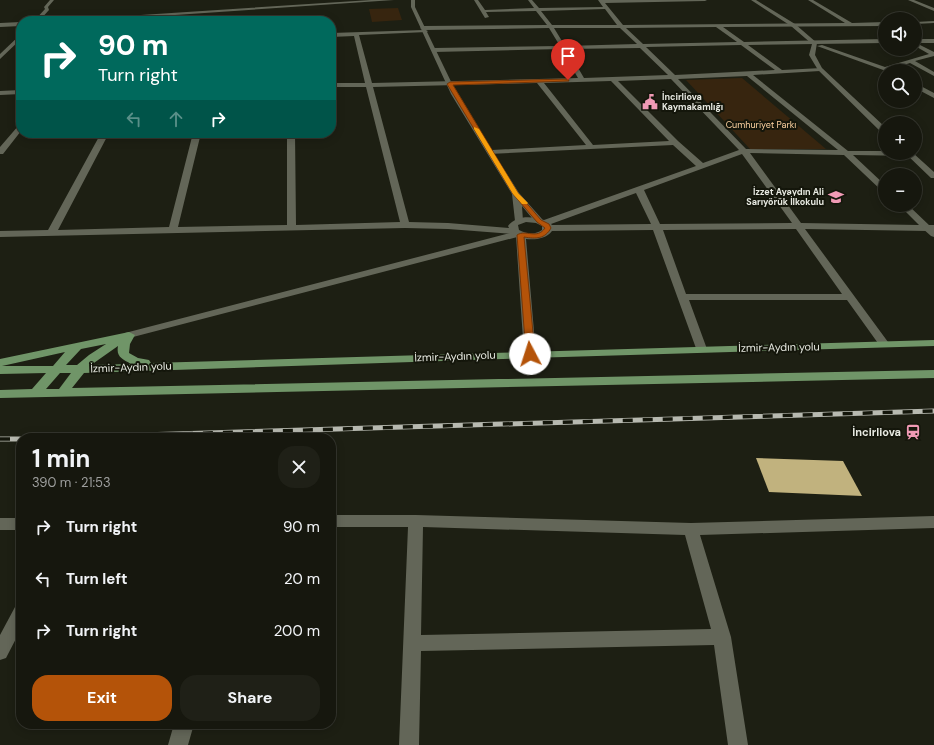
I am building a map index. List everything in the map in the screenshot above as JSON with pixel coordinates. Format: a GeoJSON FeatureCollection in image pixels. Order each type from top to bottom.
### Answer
{"type":"FeatureCollection","features":[{"type":"Feature","properties":{"kind":"highway"},"geometry":{"type":"LineString","coordinates":[[0,363],[129,335]]}},
{"type":"Feature","properties":{"kind":"highway"},"geometry":{"type":"LineString","coordinates":[[129,335],[124,343],[122,350],[123,355],[135,361],[168,366]]}},
{"type":"Feature","properties":{"kind":"highway"},"geometry":{"type":"LineString","coordinates":[[63,392],[79,369],[88,360],[101,350],[129,335]]}},
{"type":"Feature","properties":{"kind":"highway","name":"İzmir-Aydın yolu"},"geometry":{"type":"LineString","coordinates":[[0,370],[79,369],[530,354],[934,343]]}},
{"type":"Feature","properties":{"kind":"highway"},"geometry":{"type":"LineString","coordinates":[[36,392],[77,346]]}},
{"type":"Feature","properties":{"kind":"highway","name":"İzmir-Aydın yolu"},"geometry":{"type":"LineString","coordinates":[[0,394],[36,392],[934,374]]}},
{"type":"Feature","properties":{"kind":"street"},"geometry":{"type":"LineString","coordinates":[[38,16],[47,9],[46,7],[52,0]]}},
{"type":"Feature","properties":{"kind":"street"},"geometry":{"type":"LineString","coordinates":[[148,16],[227,13],[262,6],[317,2],[392,0]]}},
{"type":"Feature","properties":{"kind":"street"},"geometry":{"type":"LineString","coordinates":[[0,234],[405,225],[517,229],[533,236],[540,236],[544,234],[544,224],[516,194],[450,84],[412,7],[413,0]]}},
{"type":"Feature","properties":{"kind":"street"},"geometry":{"type":"LineString","coordinates":[[476,0],[494,27]]}},
{"type":"Feature","properties":{"kind":"street"},"geometry":{"type":"LineString","coordinates":[[530,0],[551,27],[582,79]]}},
{"type":"Feature","properties":{"kind":"street"},"geometry":{"type":"LineString","coordinates":[[601,1],[705,0]]}},
{"type":"Feature","properties":{"kind":"street"},"geometry":{"type":"LineString","coordinates":[[753,0],[793,25],[814,43],[878,66]]}},
{"type":"Feature","properties":{"kind":"street"},"geometry":{"type":"LineString","coordinates":[[810,0],[864,32]]}},
{"type":"Feature","properties":{"kind":"street"},"geometry":{"type":"LineString","coordinates":[[911,1],[927,0]]}},
{"type":"Feature","properties":{"kind":"street"},"geometry":{"type":"LineString","coordinates":[[601,1],[621,26],[673,77],[744,151],[884,344]]}},
{"type":"Feature","properties":{"kind":"street"},"geometry":{"type":"LineString","coordinates":[[911,1],[934,10]]}},
{"type":"Feature","properties":{"kind":"street"},"geometry":{"type":"LineString","coordinates":[[483,11],[607,8]]}},
{"type":"Feature","properties":{"kind":"street"},"geometry":{"type":"LineString","coordinates":[[922,23],[934,22]]}},
{"type":"Feature","properties":{"kind":"street"},"geometry":{"type":"LineString","coordinates":[[0,25],[16,24]]}},
{"type":"Feature","properties":{"kind":"street"},"geometry":{"type":"LineString","coordinates":[[336,35],[494,27],[878,24]]}},
{"type":"Feature","properties":{"kind":"street"},"geometry":{"type":"LineString","coordinates":[[718,25],[781,72]]}},
{"type":"Feature","properties":{"kind":"street"},"geometry":{"type":"LineString","coordinates":[[356,34],[405,225]]}},
{"type":"Feature","properties":{"kind":"street"},"geometry":{"type":"LineString","coordinates":[[869,35],[878,40]]}},
{"type":"Feature","properties":{"kind":"street"},"geometry":{"type":"LineString","coordinates":[[0,57],[16,37]]}},
{"type":"Feature","properties":{"kind":"street"},"geometry":{"type":"LineString","coordinates":[[922,41],[934,41]]}},
{"type":"Feature","properties":{"kind":"street"},"geometry":{"type":"LineString","coordinates":[[434,50],[878,42]]}},
{"type":"Feature","properties":{"kind":"street"},"geometry":{"type":"LineString","coordinates":[[814,43],[812,55],[820,69],[878,125]]}},
{"type":"Feature","properties":{"kind":"street"},"geometry":{"type":"LineString","coordinates":[[922,48],[934,54]]}},
{"type":"Feature","properties":{"kind":"street"},"geometry":{"type":"LineString","coordinates":[[903,64],[934,54]]}},
{"type":"Feature","properties":{"kind":"street"},"geometry":{"type":"LineString","coordinates":[[910,61],[934,74]]}},
{"type":"Feature","properties":{"kind":"street"},"geometry":{"type":"LineString","coordinates":[[336,85],[450,84],[673,77],[820,69]]}},
{"type":"Feature","properties":{"kind":"street"},"geometry":{"type":"LineString","coordinates":[[748,74],[846,152],[878,182]]}},
{"type":"Feature","properties":{"kind":"street"},"geometry":{"type":"LineString","coordinates":[[612,78],[675,143],[701,166]]}},
{"type":"Feature","properties":{"kind":"street"},"geometry":{"type":"LineString","coordinates":[[539,81],[591,147]]}},
{"type":"Feature","properties":{"kind":"street"},"geometry":{"type":"LineString","coordinates":[[922,88],[934,96]]}},
{"type":"Feature","properties":{"kind":"street"},"geometry":{"type":"LineString","coordinates":[[0,93],[16,92]]}},
{"type":"Feature","properties":{"kind":"street"},"geometry":{"type":"LineString","coordinates":[[0,152],[16,132]]}},
{"type":"Feature","properties":{"kind":"street"},"geometry":{"type":"LineString","coordinates":[[52,232],[102,138]]}},
{"type":"Feature","properties":{"kind":"street"},"geometry":{"type":"LineString","coordinates":[[173,230],[196,138]]}},
{"type":"Feature","properties":{"kind":"street"},"geometry":{"type":"LineString","coordinates":[[290,138],[292,227]]}},
{"type":"Feature","properties":{"kind":"street"},"geometry":{"type":"LineString","coordinates":[[492,152],[675,143]]}},
{"type":"Feature","properties":{"kind":"street"},"geometry":{"type":"LineString","coordinates":[[544,224],[744,151],[878,153]]}},
{"type":"Feature","properties":{"kind":"street"},"geometry":{"type":"LineString","coordinates":[[917,160],[934,176]]}},
{"type":"Feature","properties":{"kind":"street"},"geometry":{"type":"LineString","coordinates":[[639,189],[657,227],[701,349]]}},
{"type":"Feature","properties":{"kind":"street"},"geometry":{"type":"LineString","coordinates":[[516,194],[517,229],[530,354]]}},
{"type":"Feature","properties":{"kind":"street"},"geometry":{"type":"LineString","coordinates":[[911,212],[932,230]]}},
{"type":"Feature","properties":{"kind":"street"},"geometry":{"type":"LineString","coordinates":[[129,335],[517,229],[529,220],[544,224],[657,227],[799,226],[932,230]]}},
{"type":"Feature","properties":{"kind":"street"},"geometry":{"type":"LineString","coordinates":[[683,296],[850,297]]}},
{"type":"Feature","properties":{"kind":"street"},"geometry":{"type":"LineString","coordinates":[[336,521],[416,521],[691,529],[934,522]]}},
{"type":"Feature","properties":{"kind":"street"},"geometry":{"type":"LineString","coordinates":[[409,745],[416,521]]}},
{"type":"Feature","properties":{"kind":"street"},"geometry":{"type":"LineString","coordinates":[[0,524],[16,524]]}},
{"type":"Feature","properties":{"kind":"street"},"geometry":{"type":"LineString","coordinates":[[691,529],[722,637],[738,745]]}},
{"type":"Feature","properties":{"kind":"street"},"geometry":{"type":"LineString","coordinates":[[0,652],[16,622]]}},
{"type":"Feature","properties":{"kind":"street"},"geometry":{"type":"LineString","coordinates":[[412,643],[722,637]]}},
{"type":"Feature","properties":{"kind":"street"},"geometry":{"type":"LineString","coordinates":[[178,745],[183,729]]}},
{"type":"Feature","properties":{"kind":"green space"},"geometry":{"type":"Polygon","coordinates":[[[398,8],[402,20],[372,22],[369,9],[398,8]]]}},
{"type":"Feature","properties":{"kind":"green space","name":"Cumhuriyet Parkı"},"geometry":{"type":"Polygon","coordinates":[[[742,78],[826,149],[750,149],[686,80],[742,78]]]}},
{"type":"Feature","properties":{"kind":"building"},"geometry":{"type":"Polygon","coordinates":[[[756,458],[843,461],[862,496],[769,492],[756,458]]]}},
{"type":"Feature","properties":{"kind":"railway"},"geometry":{"type":"LineString","coordinates":[[208,433],[934,411]]}},
{"type":"Feature","properties":{"kind":"railway"},"geometry":{"type":"LineString","coordinates":[[0,439],[16,439]]}},
{"type":"Feature","properties":{"kind":"slow traffic"},"geometry":{"type":"LineString","coordinates":[[476,129],[492,152],[516,194],[525,203]]}},
{"type":"Feature","properties":{"kind":"place","name":"İncirliova Kaymakamlığı"},"geometry":{"type":"Point","coordinates":[650,102]}},
{"type":"Feature","properties":{"kind":"place","name":"İzzet Ayaydın Ali Sarıyörük İlkokulu"},"geometry":{"type":"Point","coordinates":[836,197]}},
{"type":"Feature","properties":{"kind":"place","name":"İncirliova"},"geometry":{"type":"Point","coordinates":[913,432]}},
{"type":"Feature","properties":{"kind":"route"},"geometry":{"type":"LineString","coordinates":[[530,354],[521,235],[540,236],[544,234],[548,228],[547,225],[539,221],[533,215],[526,204],[516,194],[492,152],[454,94],[450,84],[568,80]]}}]}
